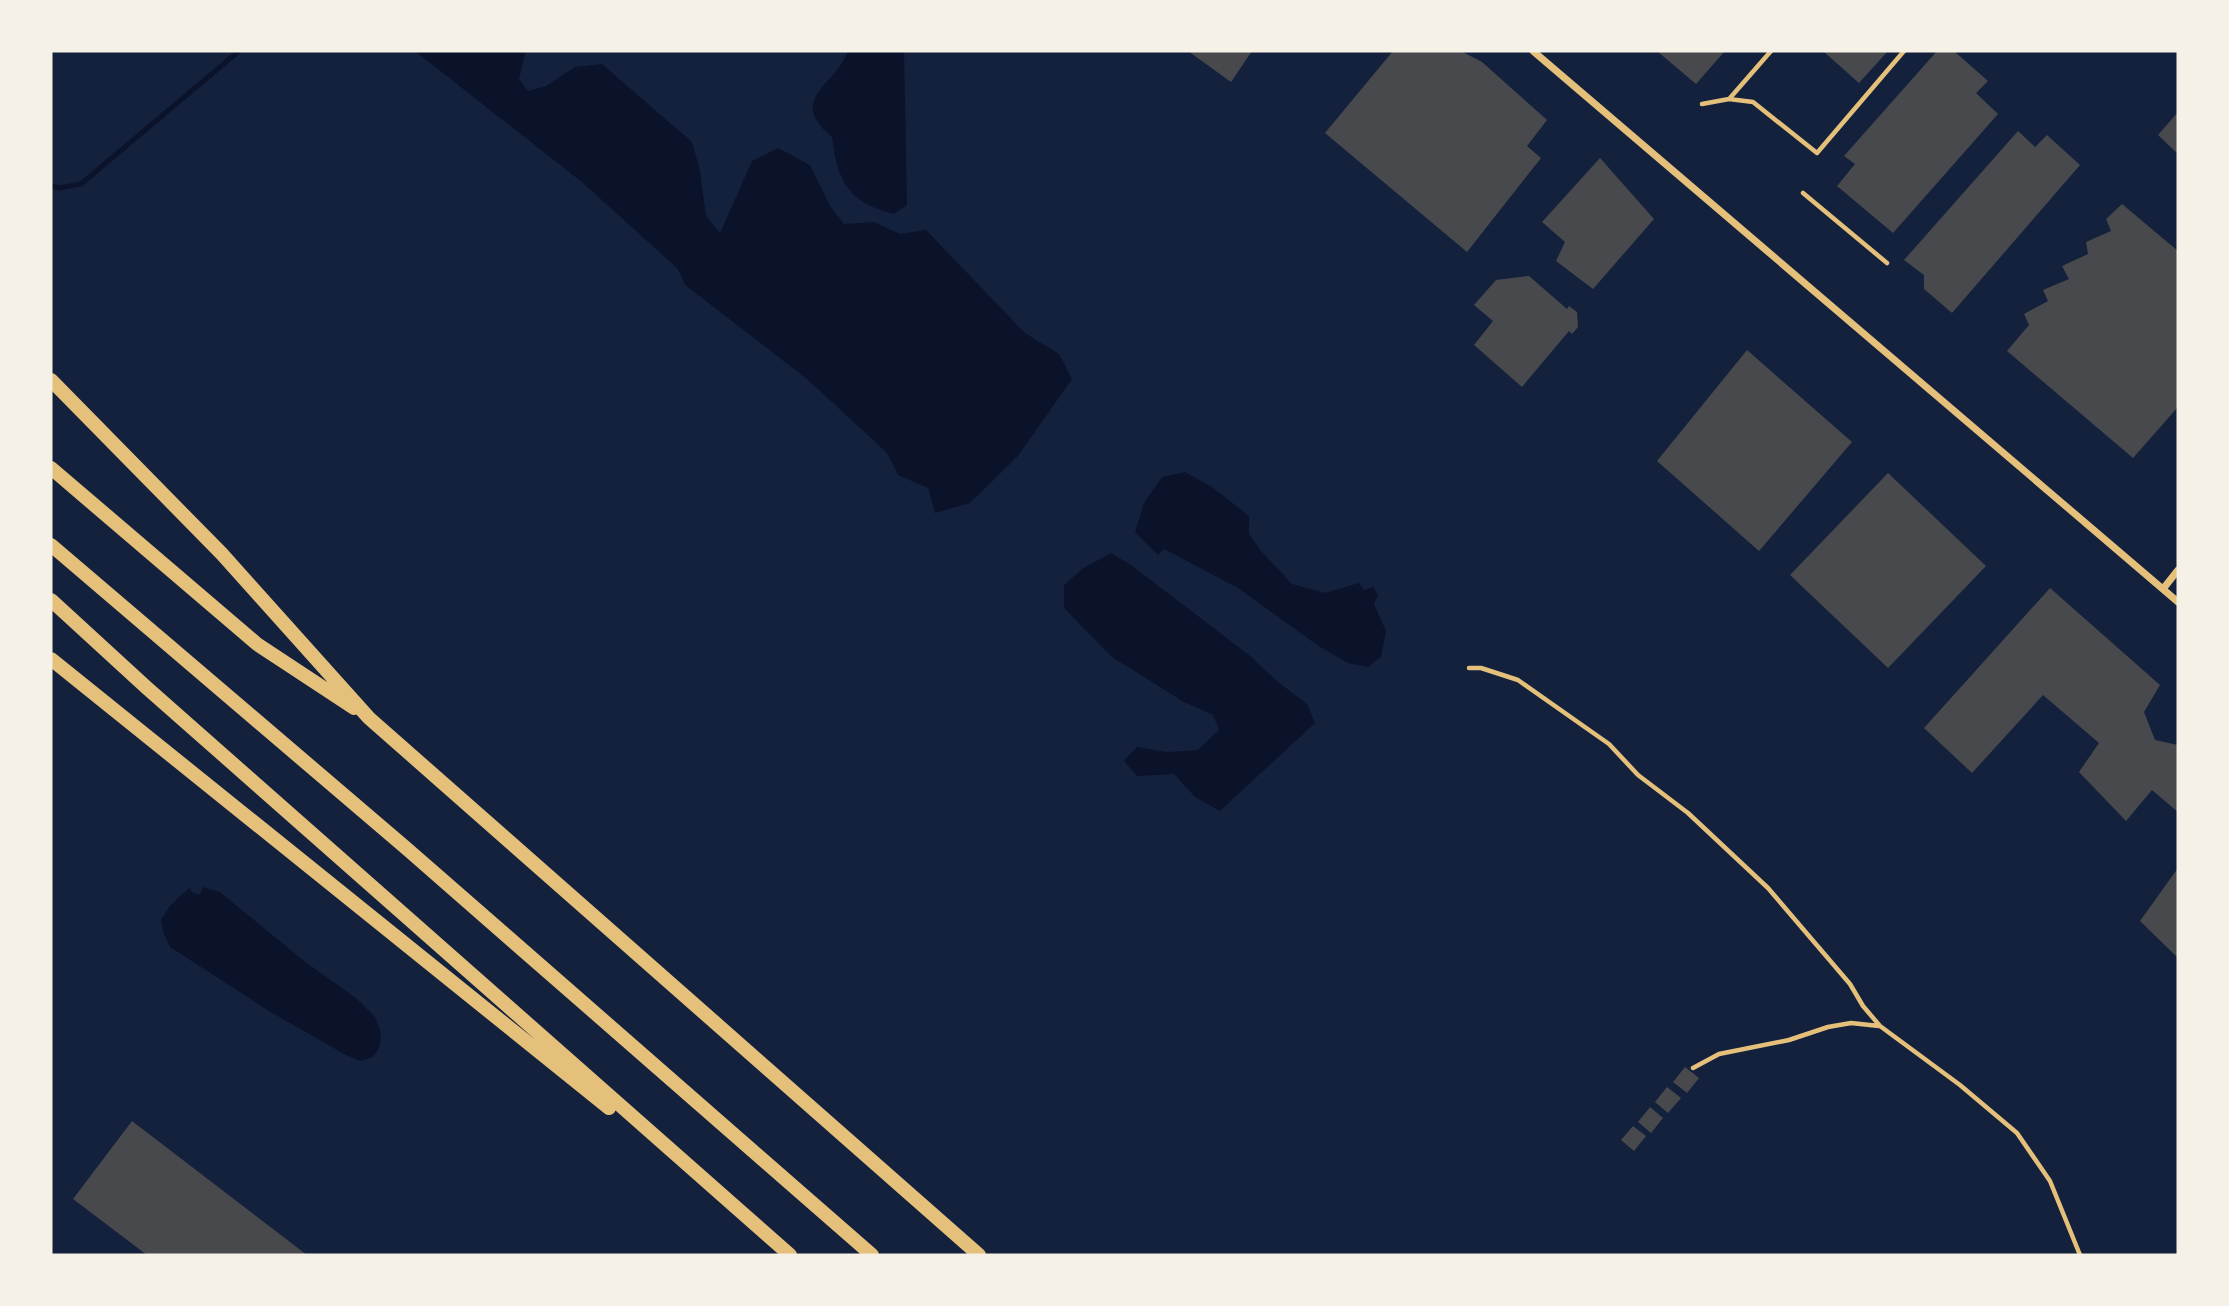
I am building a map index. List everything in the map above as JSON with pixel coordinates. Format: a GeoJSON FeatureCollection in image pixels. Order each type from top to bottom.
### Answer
{"type":"FeatureCollection","features":[{"type":"Feature","properties":{"kind":"highway"},"geometry":{"type":"LineString","coordinates":[[51,380],[222,554],[369,718],[979,1255]]}},
{"type":"Feature","properties":{"kind":"highway"},"geometry":{"type":"LineString","coordinates":[[51,468],[257,644],[369,718]]}},
{"type":"Feature","properties":{"kind":"highway"},"geometry":{"type":"LineString","coordinates":[[51,545],[406,848],[872,1255]]}},
{"type":"Feature","properties":{"kind":"highway"},"geometry":{"type":"LineString","coordinates":[[51,600],[147,688],[790,1255]]}},
{"type":"Feature","properties":{"kind":"highway"},"geometry":{"type":"LineString","coordinates":[[51,611],[147,688]]}},
{"type":"Feature","properties":{"kind":"highway"},"geometry":{"type":"LineString","coordinates":[[51,659],[762,1231]]}},
{"type":"Feature","properties":{"kind":"street"},"geometry":{"type":"LineString","coordinates":[[1532,51],[2178,602]]}},
{"type":"Feature","properties":{"kind":"street"},"geometry":{"type":"LineString","coordinates":[[2163,589],[2178,570]]}},
{"type":"Feature","properties":{"kind":"lane"},"geometry":{"type":"LineString","coordinates":[[1729,99],[1771,51]]}},
{"type":"Feature","properties":{"kind":"lane"},"geometry":{"type":"LineString","coordinates":[[1702,104],[1729,99],[1753,102],[1817,153],[1904,51]]}},
{"type":"Feature","properties":{"kind":"lane"},"geometry":{"type":"LineString","coordinates":[[1803,193],[1887,263]]}},
{"type":"Feature","properties":{"kind":"lane"},"geometry":{"type":"LineString","coordinates":[[1469,668],[1481,668],[1518,680],[1609,744],[1639,775],[1688,813],[1768,888],[1850,984],[1863,1006],[1880,1026],[2017,1133],[2050,1181],[2080,1255]]}},
{"type":"Feature","properties":{"kind":"lane"},"geometry":{"type":"LineString","coordinates":[[1693,1068],[1719,1054],[1789,1040],[1828,1027],[1852,1023],[1880,1026]]}},
{"type":"Feature","properties":{"kind":"water"},"geometry":{"type":"Polygon","coordinates":[[[415,51],[526,51],[519,79],[528,91],[546,86],[575,67],[602,64],[692,142],[700,170],[706,216],[720,233],[752,161],[778,148],[810,165],[830,206],[844,224],[874,222],[900,234],[926,230],[1025,333],[1059,354],[1072,379],[1018,456],[970,503],[935,513],[928,488],[898,475],[887,453],[807,379],[685,285],[678,269],[583,183],[415,51]]]}},
{"type":"Feature","properties":{"kind":"water"},"geometry":{"type":"Polygon","coordinates":[[[848,51],[904,51],[907,205],[894,214],[866,204],[848,188],[837,166],[832,137],[819,124],[813,112],[813,102],[818,93],[848,51]]]}},
{"type":"Feature","properties":{"kind":"water"},"geometry":{"type":"Polygon","coordinates":[[[1185,472],[1212,487],[1249,516],[1249,534],[1292,584],[1325,593],[1359,583],[1364,590],[1373,587],[1378,595],[1374,604],[1386,631],[1381,657],[1368,667],[1348,663],[1317,645],[1238,588],[1164,549],[1158,555],[1135,532],[1144,503],[1162,477],[1185,472]]]}},
{"type":"Feature","properties":{"kind":"water"},"geometry":{"type":"Polygon","coordinates":[[[1111,553],[1131,565],[1249,655],[1307,704],[1315,723],[1220,811],[1195,797],[1174,774],[1137,776],[1124,761],[1137,747],[1167,752],[1198,750],[1219,730],[1213,715],[1184,702],[1112,657],[1064,608],[1064,585],[1082,569],[1111,553]]]}},
{"type":"Feature","properties":{"kind":"water"},"geometry":{"type":"Polygon","coordinates":[[[203,887],[220,892],[304,961],[356,998],[375,1017],[381,1032],[380,1046],[373,1057],[360,1061],[346,1055],[269,1011],[170,947],[161,920],[185,891],[190,888],[199,895],[203,887]]]}},
{"type":"Feature","properties":{"kind":"building"},"geometry":{"type":"Polygon","coordinates":[[[1188,51],[1252,51],[1231,82],[1188,51]]]}},
{"type":"Feature","properties":{"kind":"building"},"geometry":{"type":"Polygon","coordinates":[[[1393,51],[1461,51],[1482,62],[1547,120],[1527,146],[1541,158],[1467,252],[1325,133],[1393,51]]]}},
{"type":"Feature","properties":{"kind":"building"},"geometry":{"type":"Polygon","coordinates":[[[1657,51],[1725,51],[1696,84],[1657,51]]]}},
{"type":"Feature","properties":{"kind":"building"},"geometry":{"type":"Polygon","coordinates":[[[1823,51],[1888,51],[1859,83],[1823,51]]]}},
{"type":"Feature","properties":{"kind":"building"},"geometry":{"type":"Polygon","coordinates":[[[1937,51],[1954,51],[1988,81],[1976,93],[1998,114],[1893,233],[1837,186],[1855,164],[1844,156],[1937,51]]]}},
{"type":"Feature","properties":{"kind":"building"},"geometry":{"type":"Polygon","coordinates":[[[2178,112],[2178,154],[2158,135],[2178,112]]]}},
{"type":"Feature","properties":{"kind":"building"},"geometry":{"type":"Polygon","coordinates":[[[2018,131],[2035,147],[2047,135],[2080,165],[1952,313],[1924,289],[1924,275],[1904,260],[2018,131]]]}},
{"type":"Feature","properties":{"kind":"building"},"geometry":{"type":"Polygon","coordinates":[[[1600,158],[1654,219],[1593,289],[1556,261],[1565,242],[1542,222],[1600,158]]]}},
{"type":"Feature","properties":{"kind":"building"},"geometry":{"type":"Polygon","coordinates":[[[2122,204],[2178,251],[2178,407],[2133,458],[2007,351],[2029,325],[2024,314],[2048,301],[2043,290],[2069,279],[2062,266],[2088,254],[2086,242],[2111,231],[2106,219],[2122,204]]]}},
{"type":"Feature","properties":{"kind":"building"},"geometry":{"type":"Polygon","coordinates":[[[1529,276],[1567,309],[1569,306],[1577,312],[1578,327],[1572,334],[1569,331],[1522,387],[1474,345],[1493,321],[1474,305],[1496,280],[1529,276]]]}},
{"type":"Feature","properties":{"kind":"building"},"geometry":{"type":"Polygon","coordinates":[[[1747,350],[1852,442],[1759,551],[1657,461],[1747,350]]]}},
{"type":"Feature","properties":{"kind":"building"},"geometry":{"type":"Polygon","coordinates":[[[1888,473],[1986,566],[1888,668],[1790,575],[1888,473]]]}},
{"type":"Feature","properties":{"kind":"building"},"geometry":{"type":"Polygon","coordinates":[[[2050,588],[2160,685],[2144,712],[2155,740],[2178,745],[2178,812],[2152,790],[2126,821],[2079,772],[2099,743],[2043,695],[1972,773],[1924,728],[2050,588]]]}},
{"type":"Feature","properties":{"kind":"building"},"geometry":{"type":"Polygon","coordinates":[[[2178,868],[2178,958],[2140,921],[2178,868]]]}},
{"type":"Feature","properties":{"kind":"building"},"geometry":{"type":"Polygon","coordinates":[[[1685,1067],[1699,1078],[1687,1093],[1673,1082],[1685,1067]]]}},
{"type":"Feature","properties":{"kind":"building"},"geometry":{"type":"Polygon","coordinates":[[[1667,1087],[1681,1098],[1668,1113],[1655,1102],[1667,1087]]]}},
{"type":"Feature","properties":{"kind":"building"},"geometry":{"type":"Polygon","coordinates":[[[1650,1107],[1663,1118],[1651,1133],[1638,1122],[1650,1107]]]}},
{"type":"Feature","properties":{"kind":"building"},"geometry":{"type":"Polygon","coordinates":[[[132,1121],[307,1255],[147,1255],[73,1199],[132,1121]]]}},
{"type":"Feature","properties":{"kind":"building"},"geometry":{"type":"Polygon","coordinates":[[[1633,1126],[1646,1136],[1634,1151],[1621,1140],[1633,1126]]]}},
{"type":"Feature","properties":{"kind":"waterway"},"geometry":{"type":"LineString","coordinates":[[51,186],[59,188],[81,184],[239,51]]}}]}
